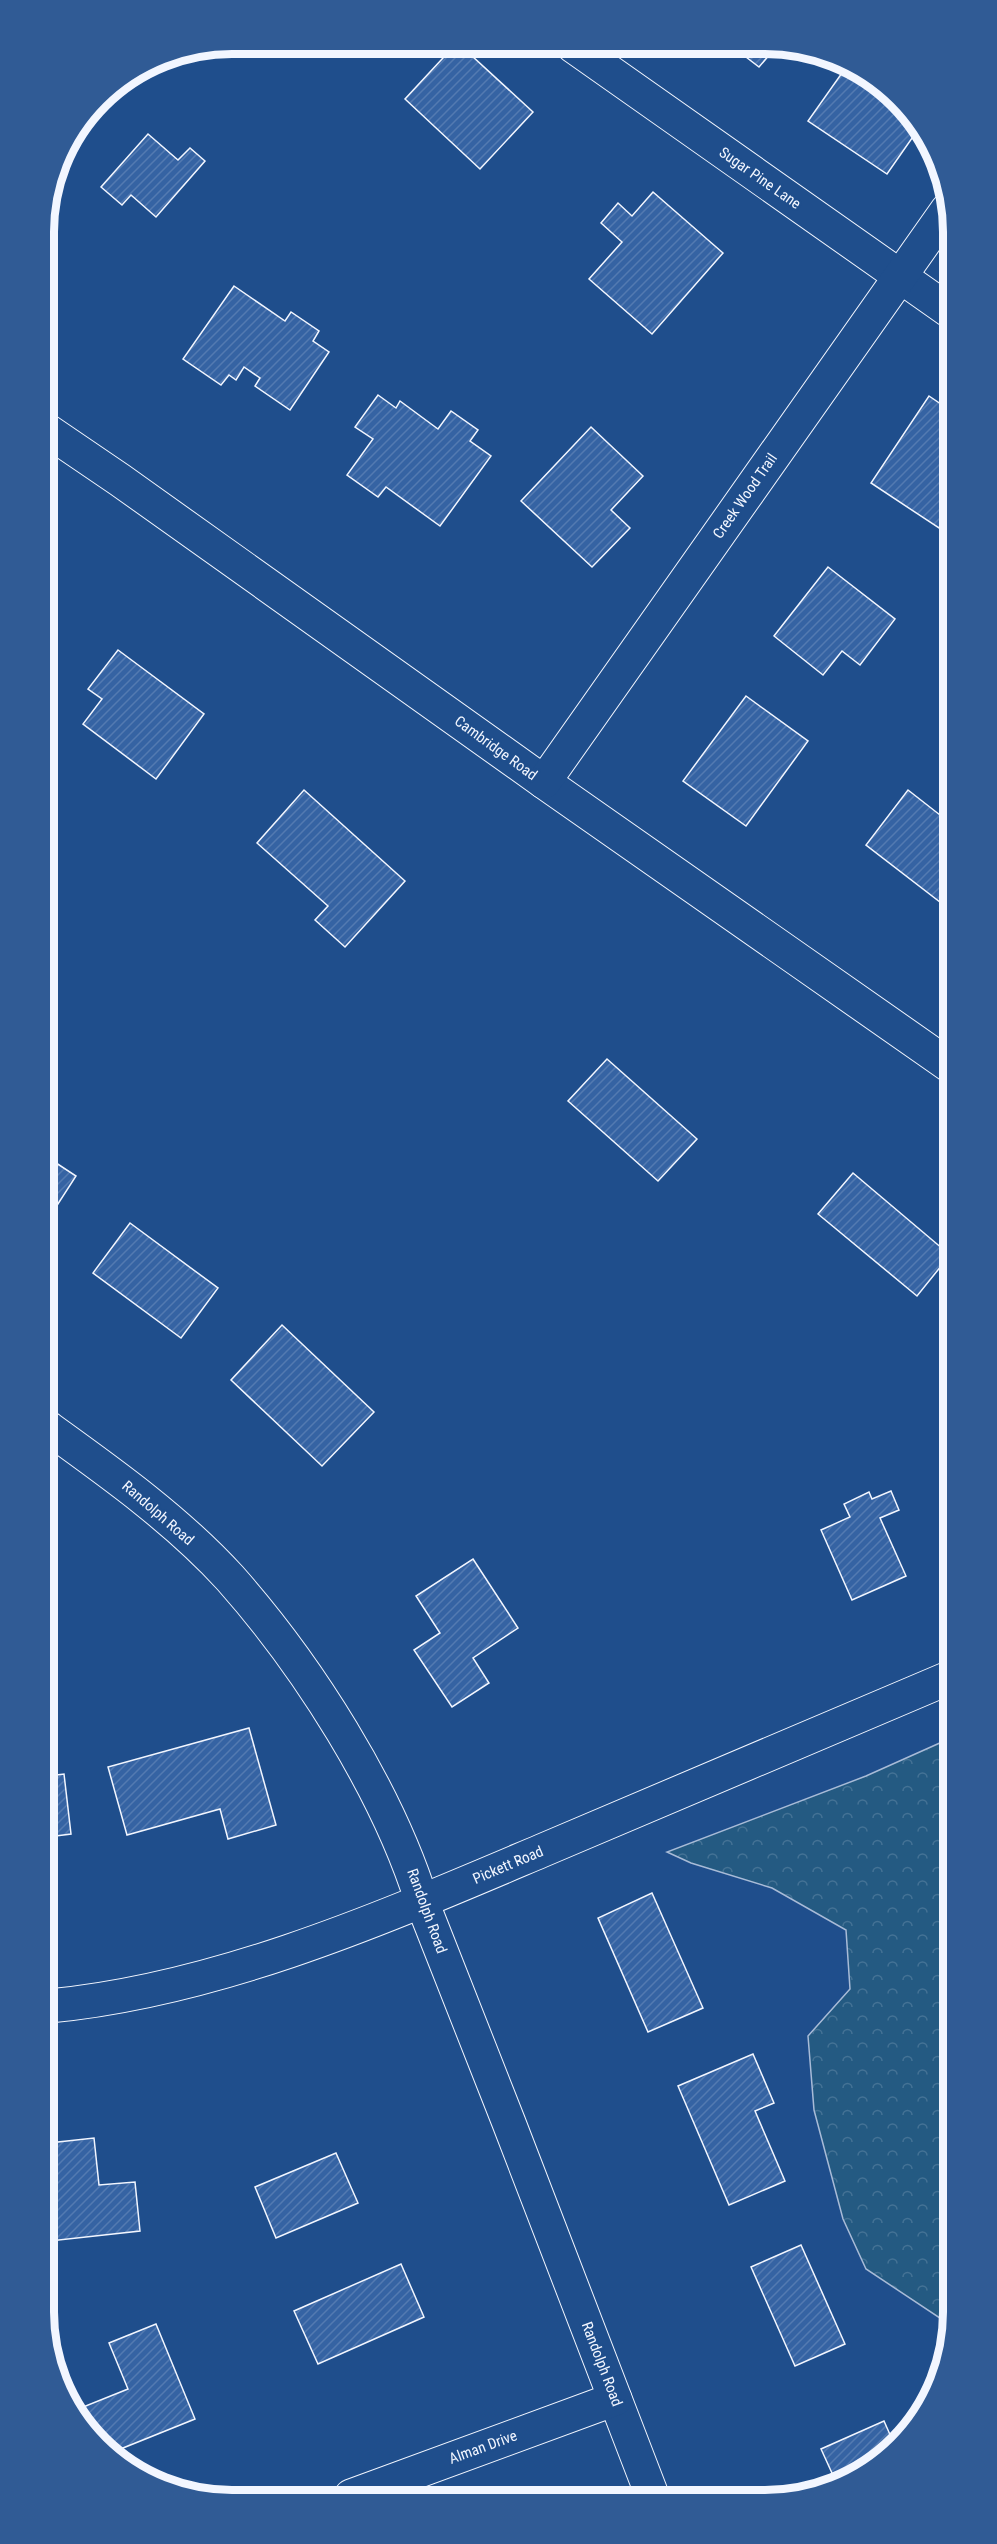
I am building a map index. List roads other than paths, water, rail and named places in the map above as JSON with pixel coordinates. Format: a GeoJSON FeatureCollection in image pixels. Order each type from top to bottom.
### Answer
{"type":"FeatureCollection","features":[{"type":"Feature","properties":{"kind":"street","name":"Sugar Pine Lane"},"geometry":{"type":"LineString","coordinates":[[584,54],[943,307]]}},
{"type":"Feature","properties":{"kind":"street","name":"Creek Wood Trail"},"geometry":{"type":"LineString","coordinates":[[543,782],[942,217]]}},
{"type":"Feature","properties":{"kind":"street","name":"Cambridge Road"},"geometry":{"type":"LineString","coordinates":[[54,435],[149,500],[543,782],[943,1061]]}},
{"type":"Feature","properties":{"kind":"street","name":"Randolph Road"},"geometry":{"type":"LineString","coordinates":[[54,1432],[111,1474],[188,1538],[229,1577],[261,1616],[318,1694],[350,1746],[410,1865],[422,1902],[650,2490]]}},
{"type":"Feature","properties":{"kind":"street","name":"Pickett Road"},"geometry":{"type":"LineString","coordinates":[[54,2005],[141,1992],[209,1975],[325,1939],[422,1902],[943,1680]]}},
{"type":"Feature","properties":{"kind":"street","name":"Alman Drive"},"geometry":{"type":"LineString","coordinates":[[367,2490],[615,2399]]}}]}
